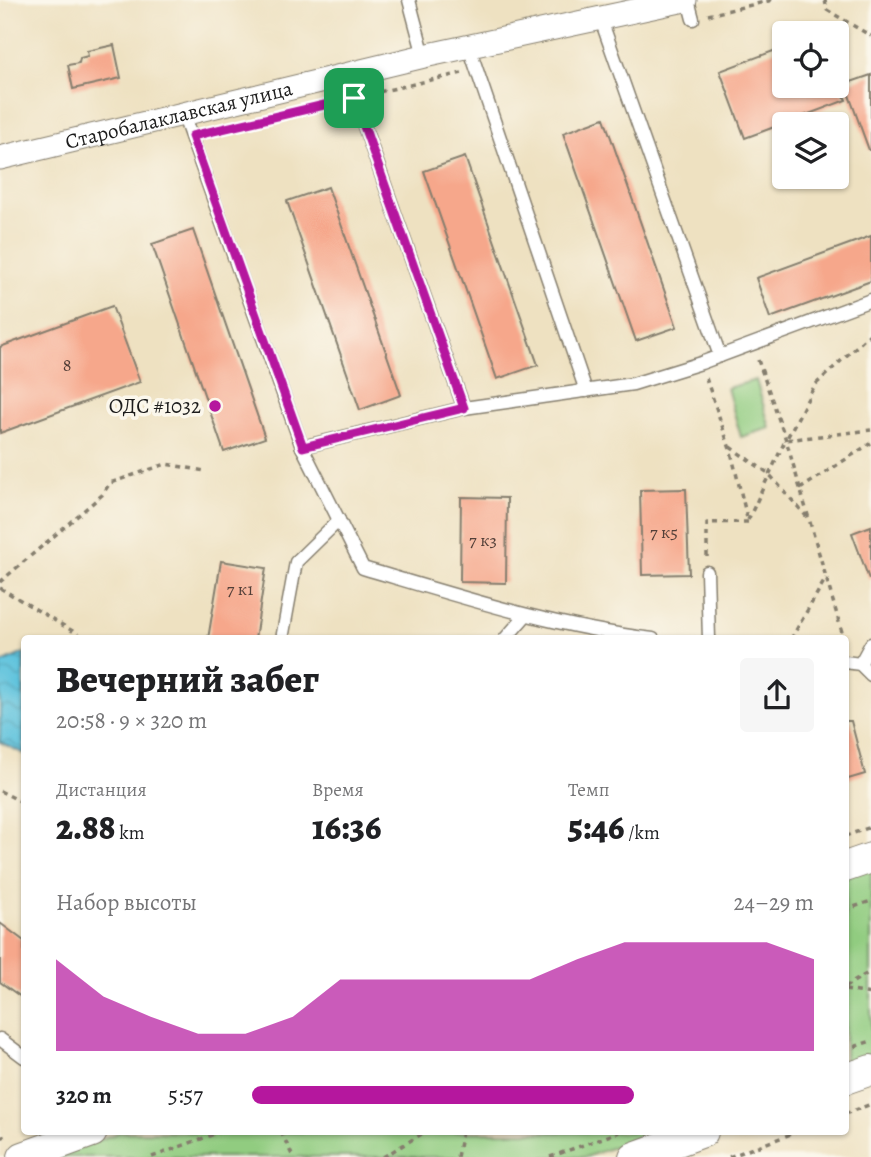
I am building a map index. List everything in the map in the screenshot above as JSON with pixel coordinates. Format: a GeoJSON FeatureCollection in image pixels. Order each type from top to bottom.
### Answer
{"type":"FeatureCollection","features":[{"type":"Feature","properties":{"kind":"street","name":"Старобалаклавская улица"},"geometry":{"type":"LineString","coordinates":[[0,158],[424,56],[600,17],[689,6]]}},
{"type":"Feature","properties":{"kind":"street"},"geometry":{"type":"LineString","coordinates":[[849,866],[871,858]]}},
{"type":"Feature","properties":{"kind":"street"},"geometry":{"type":"LineString","coordinates":[[849,1078],[871,1070]]}},
{"type":"Feature","properties":{"kind":"street"},"geometry":{"type":"LineString","coordinates":[[23,1157],[84,1135]]}},
{"type":"Feature","properties":{"kind":"street"},"geometry":{"type":"LineString","coordinates":[[634,1157],[673,1151],[698,1135]]}},
{"type":"Feature","properties":{"kind":"lane"},"geometry":{"type":"LineString","coordinates":[[409,0],[424,56]]}},
{"type":"Feature","properties":{"kind":"lane"},"geometry":{"type":"LineString","coordinates":[[600,17],[720,356]]}},
{"type":"Feature","properties":{"kind":"lane"},"geometry":{"type":"LineString","coordinates":[[469,47],[586,391]]}},
{"type":"Feature","properties":{"kind":"lane"},"geometry":{"type":"LineString","coordinates":[[346,75],[464,408]]}},
{"type":"Feature","properties":{"kind":"lane"},"geometry":{"type":"LineString","coordinates":[[184,114],[303,447],[363,568],[526,615],[619,635]]}},
{"type":"Feature","properties":{"kind":"lane"},"geometry":{"type":"LineString","coordinates":[[303,447],[464,408],[633,384],[701,363],[871,300]]}},
{"type":"Feature","properties":{"kind":"lane"},"geometry":{"type":"LineString","coordinates":[[283,635],[296,562],[339,520]]}},
{"type":"Feature","properties":{"kind":"lane"},"geometry":{"type":"LineString","coordinates":[[707,572],[709,635]]}},
{"type":"Feature","properties":{"kind":"lane"},"geometry":{"type":"LineString","coordinates":[[508,635],[526,615]]}},
{"type":"Feature","properties":{"kind":"lane"},"geometry":{"type":"LineString","coordinates":[[860,664],[871,644]]}},
{"type":"Feature","properties":{"kind":"lane"},"geometry":{"type":"LineString","coordinates":[[849,663],[860,664],[871,675]]}},
{"type":"Feature","properties":{"kind":"lane"},"geometry":{"type":"LineString","coordinates":[[0,1039],[21,1055]]}},
{"type":"Feature","properties":{"kind":"path"},"geometry":{"type":"LineString","coordinates":[[689,6],[773,0]]}},
{"type":"Feature","properties":{"kind":"path"},"geometry":{"type":"LineString","coordinates":[[825,0],[827,10],[871,36]]}},
{"type":"Feature","properties":{"kind":"path"},"geometry":{"type":"LineString","coordinates":[[233,126],[476,69]]}},
{"type":"Feature","properties":{"kind":"path"},"geometry":{"type":"LineString","coordinates":[[748,522],[768,473],[815,385],[871,333]]}},
{"type":"Feature","properties":{"kind":"path"},"geometry":{"type":"LineString","coordinates":[[753,344],[786,440],[843,635]]}},
{"type":"Feature","properties":{"kind":"path"},"geometry":{"type":"LineString","coordinates":[[701,363],[729,446],[748,522]]}},
{"type":"Feature","properties":{"kind":"path"},"geometry":{"type":"LineString","coordinates":[[786,440],[871,430]]}},
{"type":"Feature","properties":{"kind":"path"},"geometry":{"type":"LineString","coordinates":[[800,489],[871,443]]}},
{"type":"Feature","properties":{"kind":"path"},"geometry":{"type":"LineString","coordinates":[[729,446],[768,473],[808,518]]}},
{"type":"Feature","properties":{"kind":"path"},"geometry":{"type":"LineString","coordinates":[[0,582],[102,495],[110,484],[166,464],[205,471]]}},
{"type":"Feature","properties":{"kind":"path"},"geometry":{"type":"LineString","coordinates":[[707,572],[707,523],[748,522]]}},
{"type":"Feature","properties":{"kind":"path"},"geometry":{"type":"LineString","coordinates":[[794,635],[826,579]]}},
{"type":"Feature","properties":{"kind":"path"},"geometry":{"type":"LineString","coordinates":[[0,588],[79,635]]}},
{"type":"Feature","properties":{"kind":"path"},"geometry":{"type":"LineString","coordinates":[[0,791],[21,802]]}},
{"type":"Feature","properties":{"kind":"path"},"geometry":{"type":"LineString","coordinates":[[849,835],[871,827]]}},
{"type":"Feature","properties":{"kind":"path"},"geometry":{"type":"LineString","coordinates":[[849,909],[871,901]]}},
{"type":"Feature","properties":{"kind":"path"},"geometry":{"type":"LineString","coordinates":[[849,985],[871,971]]}},
{"type":"Feature","properties":{"kind":"path"},"geometry":{"type":"LineString","coordinates":[[849,989],[871,994]]}},
{"type":"Feature","properties":{"kind":"path"},"geometry":{"type":"LineString","coordinates":[[849,1049],[871,1041]]}},
{"type":"Feature","properties":{"kind":"path"},"geometry":{"type":"LineString","coordinates":[[849,1112],[871,1104]]}},
{"type":"Feature","properties":{"kind":"path"},"geometry":{"type":"LineString","coordinates":[[152,1157],[212,1135]]}},
{"type":"Feature","properties":{"kind":"path"},"geometry":{"type":"LineString","coordinates":[[282,1135],[293,1157]]}},
{"type":"Feature","properties":{"kind":"path"},"geometry":{"type":"LineString","coordinates":[[383,1157],[420,1135]]}},
{"type":"Feature","properties":{"kind":"path"},"geometry":{"type":"LineString","coordinates":[[457,1157],[461,1135]]}},
{"type":"Feature","properties":{"kind":"path"},"geometry":{"type":"LineString","coordinates":[[550,1157],[611,1135]]}},
{"type":"Feature","properties":{"kind":"path"},"geometry":{"type":"LineString","coordinates":[[729,1157],[788,1135]]}},
{"type":"Feature","properties":{"kind":"green space"},"geometry":{"type":"Polygon","coordinates":[[[756,380],[770,428],[741,437],[727,388],[756,380]]]}},
{"type":"Feature","properties":{"kind":"green space"},"geometry":{"type":"Polygon","coordinates":[[[871,866],[871,1056],[849,1064],[849,874],[871,866]]]}},
{"type":"Feature","properties":{"kind":"green space"},"geometry":{"type":"Polygon","coordinates":[[[112,1135],[647,1135],[586,1157],[51,1157],[112,1135]]]}},
{"type":"Feature","properties":{"kind":"water"},"geometry":{"type":"Polygon","coordinates":[[[21,654],[21,752],[0,742],[0,664],[21,654]]]}},
{"type":"Feature","properties":{"kind":"building"},"geometry":{"type":"Polygon","coordinates":[[[114,45],[121,78],[73,89],[68,65],[79,63],[80,58],[88,56],[87,51],[114,45]]]}},
{"type":"Feature","properties":{"kind":"building"},"geometry":{"type":"Polygon","coordinates":[[[772,52],[772,98],[846,100],[814,112],[772,112],[772,128],[745,138],[720,71],[772,52]]]}},
{"type":"Feature","properties":{"kind":"building"},"geometry":{"type":"Polygon","coordinates":[[[871,75],[871,150],[849,95],[849,83],[871,75]]]}},
{"type":"Feature","properties":{"kind":"building"},"geometry":{"type":"Polygon","coordinates":[[[604,118],[677,327],[636,341],[563,133],[604,118]]]}},
{"type":"Feature","properties":{"kind":"building"},"geometry":{"type":"Polygon","coordinates":[[[465,157],[538,365],[497,379],[424,171],[465,157]]]}},
{"type":"Feature","properties":{"kind":"building"},"geometry":{"type":"Polygon","coordinates":[[[328,187],[401,395],[360,410],[287,201],[328,187]]]}},
{"type":"Feature","properties":{"kind":"building"},"geometry":{"type":"Polygon","coordinates":[[[193,230],[265,438],[224,452],[152,244],[193,230]]]}},
{"type":"Feature","properties":{"kind":"building"},"geometry":{"type":"Polygon","coordinates":[[[871,236],[871,281],[770,318],[756,278],[871,236]]]}},
{"type":"Feature","properties":{"kind":"building"},"geometry":{"type":"Polygon","coordinates":[[[112,306],[140,382],[0,433],[0,347],[112,306]]]}},
{"type":"Feature","properties":{"kind":"building"},"geometry":{"type":"Polygon","coordinates":[[[686,489],[689,574],[642,575],[640,490],[686,489]]]}},
{"type":"Feature","properties":{"kind":"building"},"geometry":{"type":"Polygon","coordinates":[[[461,497],[507,498],[506,583],[460,582],[461,497]]]}},
{"type":"Feature","properties":{"kind":"building"},"geometry":{"type":"Polygon","coordinates":[[[871,526],[871,579],[869,579],[852,533],[871,526]]]}},
{"type":"Feature","properties":{"kind":"building"},"geometry":{"type":"Polygon","coordinates":[[[221,561],[266,568],[256,635],[209,635],[221,561]]]}},
{"type":"Feature","properties":{"kind":"building"},"geometry":{"type":"Polygon","coordinates":[[[849,721],[851,721],[865,774],[849,779],[849,721]]]}},
{"type":"Feature","properties":{"kind":"building"},"geometry":{"type":"Polygon","coordinates":[[[0,923],[21,939],[21,997],[0,982],[0,923]]]}},
{"type":"Feature","properties":{"kind":"place","name":"ОДС #1032"},"geometry":{"type":"Point","coordinates":[215,406]}},
{"type":"Feature","properties":{"kind":"route"},"geometry":{"type":"LineString","coordinates":[[354,98],[464,408],[303,447],[192,136],[354,98]]}}]}
